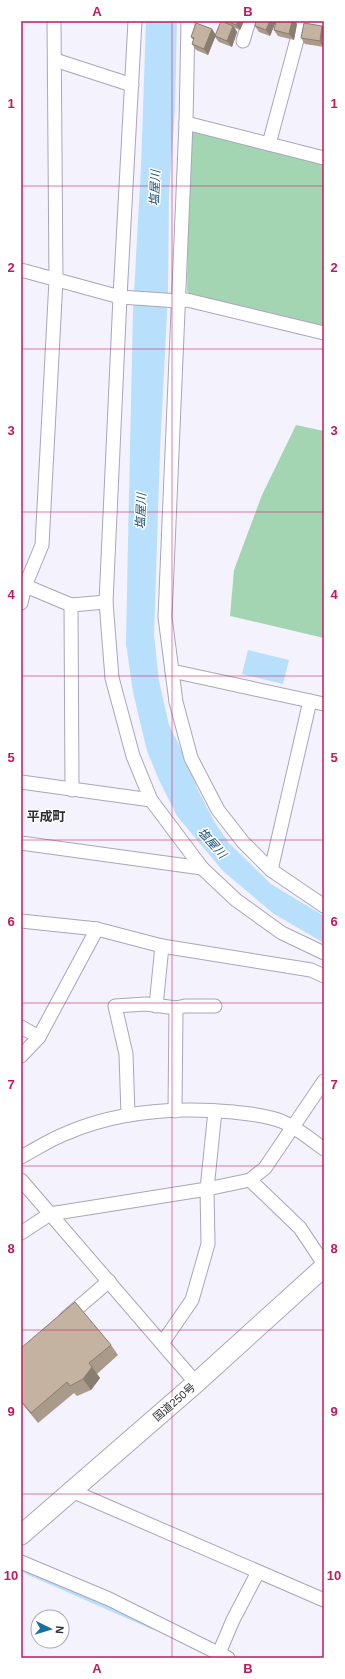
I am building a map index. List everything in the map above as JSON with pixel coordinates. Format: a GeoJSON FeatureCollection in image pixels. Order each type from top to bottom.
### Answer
{"type":"FeatureCollection","features":[{"type":"Feature","properties":{"kind":"highway","name":"国道250号"},"geometry":{"type":"LineString","coordinates":[[24,1527],[72,1491],[324,1267]]}},
{"type":"Feature","properties":{"kind":"street"},"geometry":{"type":"LineString","coordinates":[[21,603],[23,585],[42,545],[56,280],[54,21]]}},
{"type":"Feature","properties":{"kind":"street"},"geometry":{"type":"LineString","coordinates":[[135,21],[120,297],[106,602],[112,678],[133,756],[151,800],[202,868],[236,900],[282,933],[324,953]]}},
{"type":"Feature","properties":{"kind":"street"},"geometry":{"type":"LineString","coordinates":[[188,21],[186,122],[165,617],[176,702],[191,758],[218,810],[243,842],[270,870],[324,906]]}},
{"type":"Feature","properties":{"kind":"street"},"geometry":{"type":"LineString","coordinates":[[243,41],[249,21]]}},
{"type":"Feature","properties":{"kind":"street"},"geometry":{"type":"LineString","coordinates":[[269,144],[302,21]]}},
{"type":"Feature","properties":{"kind":"street"},"geometry":{"type":"LineString","coordinates":[[55,60],[132,85]]}},
{"type":"Feature","properties":{"kind":"street"},"geometry":{"type":"LineString","coordinates":[[186,122],[324,158]]}},
{"type":"Feature","properties":{"kind":"street"},"geometry":{"type":"LineString","coordinates":[[21,270],[120,297],[179,301],[187,300],[324,333]]}},
{"type":"Feature","properties":{"kind":"street"},"geometry":{"type":"LineString","coordinates":[[23,585],[71,605],[106,602]]}},
{"type":"Feature","properties":{"kind":"street"},"geometry":{"type":"LineString","coordinates":[[71,605],[72,790]]}},
{"type":"Feature","properties":{"kind":"street"},"geometry":{"type":"LineString","coordinates":[[172,671],[324,704]]}},
{"type":"Feature","properties":{"kind":"street"},"geometry":{"type":"LineString","coordinates":[[270,870],[310,701]]}},
{"type":"Feature","properties":{"kind":"street"},"geometry":{"type":"LineString","coordinates":[[21,782],[151,800]]}},
{"type":"Feature","properties":{"kind":"street"},"geometry":{"type":"LineString","coordinates":[[21,843],[202,868]]}},
{"type":"Feature","properties":{"kind":"street"},"geometry":{"type":"LineString","coordinates":[[21,921],[96,929],[162,946],[311,970],[324,976]]}},
{"type":"Feature","properties":{"kind":"street"},"geometry":{"type":"LineString","coordinates":[[21,1056],[39,1036],[96,929]]}},
{"type":"Feature","properties":{"kind":"street"},"geometry":{"type":"LineString","coordinates":[[156,1006],[162,946]]}},
{"type":"Feature","properties":{"kind":"street"},"geometry":{"type":"LineString","coordinates":[[128,1115],[126,1054],[115,1006],[146,1004],[176,1008],[185,1006],[215,1006]]}},
{"type":"Feature","properties":{"kind":"street"},"geometry":{"type":"LineString","coordinates":[[175,1111],[176,1008]]}},
{"type":"Feature","properties":{"kind":"street"},"geometry":{"type":"LineString","coordinates":[[21,1027],[39,1036]]}},
{"type":"Feature","properties":{"kind":"street"},"geometry":{"type":"LineString","coordinates":[[21,1233],[50,1214],[207,1189],[250,1180],[265,1168],[324,1081]]}},
{"type":"Feature","properties":{"kind":"street"},"geometry":{"type":"LineString","coordinates":[[21,1157],[67,1133],[128,1115],[175,1111],[215,1111],[269,1117],[282,1121],[293,1127],[324,1149]]}},
{"type":"Feature","properties":{"kind":"street"},"geometry":{"type":"LineString","coordinates":[[163,1342],[192,1300],[208,1244],[207,1189],[215,1111]]}},
{"type":"Feature","properties":{"kind":"street"},"geometry":{"type":"LineString","coordinates":[[21,1180],[163,1342],[196,1382]]}},
{"type":"Feature","properties":{"kind":"street"},"geometry":{"type":"LineString","coordinates":[[250,1180],[300,1228],[324,1264]]}},
{"type":"Feature","properties":{"kind":"street"},"geometry":{"type":"LineString","coordinates":[[57,1326],[109,1281]]}},
{"type":"Feature","properties":{"kind":"street"},"geometry":{"type":"LineString","coordinates":[[72,1491],[324,1600]]}},
{"type":"Feature","properties":{"kind":"street"},"geometry":{"type":"LineString","coordinates":[[21,1562],[109,1599],[224,1655],[233,1620],[258,1572]]}},
{"type":"Feature","properties":{"kind":"green space"},"geometry":{"type":"Polygon","coordinates":[[[195,130],[324,163],[324,331],[194,299],[187,291],[189,134],[195,130]]]}},
{"type":"Feature","properties":{"kind":"green space"},"geometry":{"type":"Polygon","coordinates":[[[296,425],[324,431],[324,638],[230,616],[234,570],[262,495],[296,425]]]}},
{"type":"Feature","properties":{"kind":"water","name":"塩屋川"},"geometry":{"type":"Polygon","coordinates":[[[146,21],[177,21],[175,109],[169,193],[168,294],[160,450],[154,635],[159,681],[169,725],[184,755],[198,790],[214,821],[229,843],[271,884],[324,916],[324,943],[274,914],[223,871],[177,816],[147,751],[133,692],[126,644],[133,312],[141,167],[146,21]]]}},
{"type":"Feature","properties":{"kind":"water"},"geometry":{"type":"Polygon","coordinates":[[[248,650],[289,660],[283,684],[242,674],[248,650]]]}},
{"type":"Feature","properties":{"kind":"building"},"geometry":{"type":"Polygon","coordinates":[[[221,21],[233,26],[227,41],[215,36],[221,21]]]}},
{"type":"Feature","properties":{"kind":"building"},"geometry":{"type":"Polygon","coordinates":[[[227,21],[238,21],[236,25],[227,21]]]}},
{"type":"Feature","properties":{"kind":"building"},"geometry":{"type":"Polygon","coordinates":[[[256,21],[270,21],[266,30],[255,26],[256,21]]]}},
{"type":"Feature","properties":{"kind":"building"},"geometry":{"type":"Polygon","coordinates":[[[276,21],[292,21],[289,34],[274,30],[276,21]]]}},
{"type":"Feature","properties":{"kind":"building"},"geometry":{"type":"Polygon","coordinates":[[[196,23],[212,29],[204,49],[192,44],[194,38],[191,37],[196,23]]]}},
{"type":"Feature","properties":{"kind":"building"},"geometry":{"type":"Polygon","coordinates":[[[304,23],[322,26],[320,41],[301,38],[304,23]]]}},
{"type":"Feature","properties":{"kind":"building"},"geometry":{"type":"Polygon","coordinates":[[[324,30],[324,44],[321,43],[324,30]]]}},
{"type":"Feature","properties":{"kind":"building"},"geometry":{"type":"Polygon","coordinates":[[[75,1302],[111,1345],[89,1363],[92,1367],[83,1379],[70,1386],[67,1382],[31,1413],[21,1401],[21,1348],[75,1302]]]}},
{"type":"Feature","properties":{"kind":"waterway"},"geometry":{"type":"LineString","coordinates":[[21,1570],[153,1628]]}},
{"type":"Feature","properties":{"kind":"district","name":"平成町"},"geometry":{"type":"Point","coordinates":[46,816]}}]}
